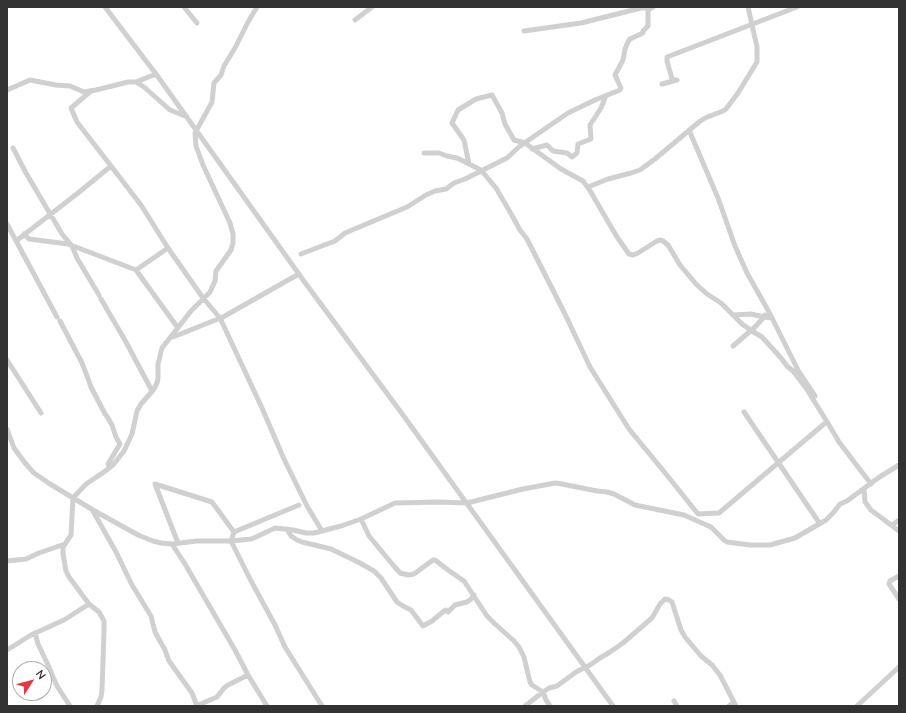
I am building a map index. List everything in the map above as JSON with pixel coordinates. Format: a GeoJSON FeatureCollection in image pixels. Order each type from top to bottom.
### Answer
{"type":"FeatureCollection","features":[{"type":"Feature","properties":{"kind":"street"},"geometry":{"type":"LineString","coordinates":[[105,7],[156,74],[306,284],[403,415],[584,668],[613,706]]}},
{"type":"Feature","properties":{"kind":"street"},"geometry":{"type":"LineString","coordinates":[[184,7],[197,23]]}},
{"type":"Feature","properties":{"kind":"street"},"geometry":{"type":"LineString","coordinates":[[97,706],[102,690],[104,624],[101,615],[89,604],[67,574],[62,554],[63,547],[71,535],[74,498],[86,484],[104,472],[124,451],[132,434],[137,411],[152,391],[158,380],[158,364],[162,348],[191,311],[212,289],[216,271],[231,250],[233,234],[230,223],[198,153],[195,140],[195,130],[212,102],[214,83],[221,75],[224,66],[257,7]]}},
{"type":"Feature","properties":{"kind":"street"},"geometry":{"type":"LineString","coordinates":[[355,20],[372,7]]}},
{"type":"Feature","properties":{"kind":"street"},"geometry":{"type":"LineString","coordinates":[[588,187],[608,179],[640,170],[703,119],[723,111],[726,108],[738,93],[755,66],[758,58],[748,7]]}},
{"type":"Feature","properties":{"kind":"street"},"geometry":{"type":"LineString","coordinates":[[662,84],[677,80],[672,79],[667,57],[797,7]]}},
{"type":"Feature","properties":{"kind":"street"},"geometry":{"type":"LineString","coordinates":[[524,31],[581,23],[640,8],[651,8]]}},
{"type":"Feature","properties":{"kind":"street"},"geometry":{"type":"LineString","coordinates":[[301,254],[335,241],[345,233],[407,207],[426,194],[446,189],[454,183],[507,158],[516,149],[568,114],[595,100],[620,90],[621,88],[615,74],[623,60],[624,51],[628,42],[632,38],[642,35],[648,26],[648,10],[651,8]]}},
{"type":"Feature","properties":{"kind":"street"},"geometry":{"type":"LineString","coordinates":[[7,90],[31,80],[70,86],[83,92],[128,82],[136,82],[156,74]]}},
{"type":"Feature","properties":{"kind":"street"},"geometry":{"type":"LineString","coordinates":[[136,82],[148,90],[170,110],[185,116]]}},
{"type":"Feature","properties":{"kind":"street"},"geometry":{"type":"LineString","coordinates":[[90,91],[71,108],[77,122],[141,205],[168,248],[203,298],[220,319],[284,459],[307,506],[322,531]]}},
{"type":"Feature","properties":{"kind":"street"},"geometry":{"type":"LineString","coordinates":[[469,164],[464,140],[452,123],[458,110],[476,99],[492,94],[502,113],[505,124],[514,140],[525,143],[583,182],[588,187],[617,237],[630,254],[633,255],[638,253],[657,241],[663,241],[668,245],[680,265],[696,284],[707,294],[721,303],[742,324],[762,337],[793,371],[806,388],[839,442],[871,484]]}},
{"type":"Feature","properties":{"kind":"street"},"geometry":{"type":"LineString","coordinates":[[532,149],[547,145],[553,151],[567,153],[572,157],[578,153],[578,144],[591,139],[590,125],[605,98]]}},
{"type":"Feature","properties":{"kind":"street"},"geometry":{"type":"LineString","coordinates":[[689,130],[718,198],[735,246],[747,273],[772,318],[799,372],[811,388],[822,409],[827,424]]}},
{"type":"Feature","properties":{"kind":"street"},"geometry":{"type":"LineString","coordinates":[[13,148],[62,234],[72,246],[77,258],[126,342],[152,391]]}},
{"type":"Feature","properties":{"kind":"street"},"geometry":{"type":"LineString","coordinates":[[424,153],[439,153],[457,158],[481,170],[496,188],[526,239],[565,314],[590,367],[629,430],[698,514],[719,513],[827,424]]}},
{"type":"Feature","properties":{"kind":"street"},"geometry":{"type":"LineString","coordinates":[[16,240],[111,166]]}},
{"type":"Feature","properties":{"kind":"street"},"geometry":{"type":"LineString","coordinates":[[7,224],[82,362],[91,388],[112,425],[120,444],[108,464],[110,466]]}},
{"type":"Feature","properties":{"kind":"street"},"geometry":{"type":"LineString","coordinates":[[24,234],[29,239],[68,244],[136,270],[178,328]]}},
{"type":"Feature","properties":{"kind":"street"},"geometry":{"type":"LineString","coordinates":[[136,270],[168,248]]}},
{"type":"Feature","properties":{"kind":"street"},"geometry":{"type":"LineString","coordinates":[[173,337],[220,319],[297,275]]}},
{"type":"Feature","properties":{"kind":"street"},"geometry":{"type":"LineString","coordinates":[[733,346],[764,317],[766,308]]}},
{"type":"Feature","properties":{"kind":"street"},"geometry":{"type":"LineString","coordinates":[[733,315],[751,314],[772,318]]}},
{"type":"Feature","properties":{"kind":"street"},"geometry":{"type":"LineString","coordinates":[[7,360],[41,413]]}},
{"type":"Feature","properties":{"kind":"street"},"geometry":{"type":"LineString","coordinates":[[744,412],[818,521]]}},
{"type":"Feature","properties":{"kind":"street"},"geometry":{"type":"LineString","coordinates":[[7,429],[14,448],[34,473],[93,510],[146,539],[172,544],[197,541],[231,541],[256,538],[275,528],[306,533],[322,531],[361,519],[395,503],[467,503],[523,489],[555,483],[614,494],[635,505],[684,514],[711,528],[727,542],[765,546],[774,545],[795,538],[819,524],[830,517],[840,504],[846,502],[899,465]]}},
{"type":"Feature","properties":{"kind":"street"},"geometry":{"type":"LineString","coordinates":[[178,544],[155,484],[212,502],[234,532]]}},
{"type":"Feature","properties":{"kind":"street"},"geometry":{"type":"LineString","coordinates":[[864,489],[865,502],[868,507],[899,531]]}},
{"type":"Feature","properties":{"kind":"street"},"geometry":{"type":"LineString","coordinates":[[299,505],[234,532],[231,541],[260,599],[279,632],[285,647],[322,706]]}},
{"type":"Feature","properties":{"kind":"street"},"geometry":{"type":"LineString","coordinates":[[93,510],[132,585],[151,616],[155,632],[169,661],[189,689],[197,706],[217,697],[228,685],[248,675]]}},
{"type":"Feature","properties":{"kind":"street"},"geometry":{"type":"LineString","coordinates":[[361,519],[369,536],[400,573],[408,575],[414,574],[435,560],[464,581],[487,616],[519,647],[524,656],[530,682],[543,692],[550,706]]}},
{"type":"Feature","properties":{"kind":"street"},"geometry":{"type":"LineString","coordinates":[[892,526],[899,520]]}},
{"type":"Feature","properties":{"kind":"street"},"geometry":{"type":"LineString","coordinates":[[287,529],[291,536],[297,540],[331,549],[374,571],[381,578],[400,605],[411,610],[423,626],[444,611],[446,610],[448,612],[455,605],[467,602],[474,595]]}},
{"type":"Feature","properties":{"kind":"street"},"geometry":{"type":"LineString","coordinates":[[7,561],[26,559],[65,544]]}},
{"type":"Feature","properties":{"kind":"street"},"geometry":{"type":"LineString","coordinates":[[172,544],[186,564],[267,706]]}},
{"type":"Feature","properties":{"kind":"street"},"geometry":{"type":"LineString","coordinates":[[899,576],[890,581],[888,584],[899,599]]}},
{"type":"Feature","properties":{"kind":"street"},"geometry":{"type":"LineString","coordinates":[[525,706],[549,688],[557,686],[576,672],[589,666],[630,638],[652,618],[664,600],[669,600],[672,602],[680,626],[686,637],[701,656],[712,665],[720,675],[735,704],[729,706]]}},
{"type":"Feature","properties":{"kind":"street"},"geometry":{"type":"LineString","coordinates":[[7,650],[35,633],[64,620],[89,604]]}},
{"type":"Feature","properties":{"kind":"street"},"geometry":{"type":"LineString","coordinates":[[35,633],[38,644],[53,677],[70,706]]}},
{"type":"Feature","properties":{"kind":"street"},"geometry":{"type":"LineString","coordinates":[[859,706],[899,667]]}},
{"type":"Feature","properties":{"kind":"street"},"geometry":{"type":"LineString","coordinates":[[674,701],[677,706]]}}]}
